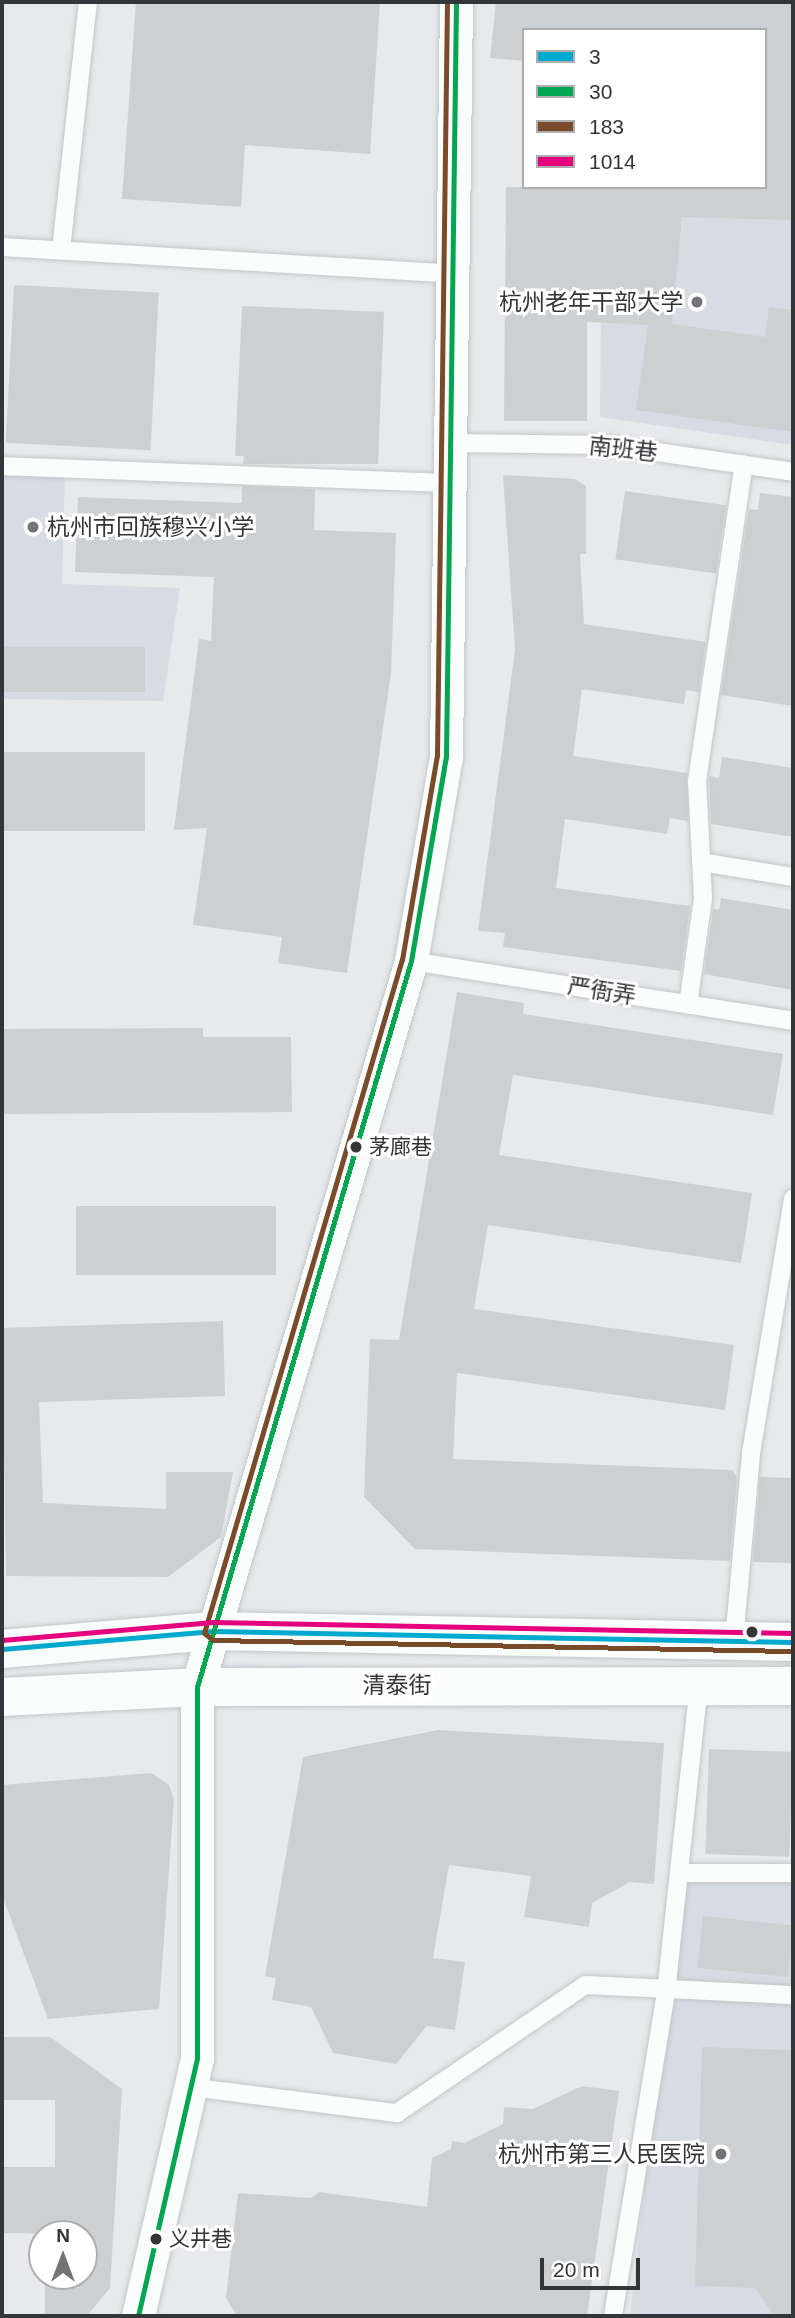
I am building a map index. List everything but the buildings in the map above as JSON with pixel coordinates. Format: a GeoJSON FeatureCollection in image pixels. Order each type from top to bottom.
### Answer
{"type":"FeatureCollection","features":[{"type":"Feature","properties":{"kind":"main road"},"geometry":{"type":"LineString","coordinates":[[2,1649],[213,1632],[793,1642]]}},
{"type":"Feature","properties":{"kind":"main road","name":"清泰街"},"geometry":{"type":"LineString","coordinates":[[2,1698],[197,1686],[699,1683],[793,1686]]}},
{"type":"Feature","properties":{"kind":"street"},"geometry":{"type":"LineString","coordinates":[[138,2316],[197,2057],[197,1686],[411,961],[446,756],[456,2]]}},
{"type":"Feature","properties":{"kind":"lane"},"geometry":{"type":"LineString","coordinates":[[61,250],[88,2]]}},
{"type":"Feature","properties":{"kind":"lane"},"geometry":{"type":"LineString","coordinates":[[2,247],[453,274]]}},
{"type":"Feature","properties":{"kind":"lane","name":"南班巷"},"geometry":{"type":"LineString","coordinates":[[451,443],[609,444],[793,471]]}},
{"type":"Feature","properties":{"kind":"lane"},"geometry":{"type":"LineString","coordinates":[[688,1005],[703,898],[696,781],[744,464]]}},
{"type":"Feature","properties":{"kind":"lane"},"geometry":{"type":"LineString","coordinates":[[2,466],[450,483]]}},
{"type":"Feature","properties":{"kind":"lane"},"geometry":{"type":"LineString","coordinates":[[701,862],[793,877]]}},
{"type":"Feature","properties":{"kind":"lane","name":"严衙弄"},"geometry":{"type":"LineString","coordinates":[[411,961],[793,1021]]}},
{"type":"Feature","properties":{"kind":"lane"},"geometry":{"type":"LineString","coordinates":[[734,1641],[751,1452],[793,1198]]}},
{"type":"Feature","properties":{"kind":"lane"},"geometry":{"type":"LineString","coordinates":[[613,2316],[666,1993],[699,1683]]}},
{"type":"Feature","properties":{"kind":"lane"},"geometry":{"type":"LineString","coordinates":[[680,1873],[793,1873]]}},
{"type":"Feature","properties":{"kind":"lane"},"geometry":{"type":"LineString","coordinates":[[190,2087],[397,2113],[585,1985],[666,1993],[793,1995]]}},
{"type":"Feature","properties":{"kind":"shaded area","name":"杭州老年干部大学"},"geometry":{"type":"Polygon","coordinates":[[[767,121],[793,123],[793,445],[600,417],[602,189],[767,189],[767,121]]]}},
{"type":"Feature","properties":{"kind":"shaded area","name":"杭州市回族穆兴小学"},"geometry":{"type":"Polygon","coordinates":[[[2,466],[65,469],[62,584],[180,588],[163,701],[2,699],[2,466]]]}},
{"type":"Feature","properties":{"kind":"shaded area","name":"杭州市第三人民医院"},"geometry":{"type":"Polygon","coordinates":[[[680,1873],[793,1876],[793,2316],[630,2316],[680,1873]]]}},
{"type":"Feature","properties":{"kind":"transit line","name":"183"},"geometry":{"type":"LineString","coordinates":[[447,2],[437,755],[402,959],[204,1633],[213,1640],[793,1651]]}},
{"type":"Feature","properties":{"kind":"transit line","name":"30"},"geometry":{"type":"LineString","coordinates":[[138,2316],[197,2058],[197,1687],[411,961],[446,756],[456,2]]}},
{"type":"Feature","properties":{"kind":"transit line","name":"1014"},"geometry":{"type":"LineString","coordinates":[[2,1640],[213,1622],[793,1633]]}},
{"type":"Feature","properties":{"kind":"transit line","name":"3"},"geometry":{"type":"LineString","coordinates":[[2,1649],[213,1631],[793,1642]]}},
{"type":"Feature","properties":{"kind":"place","name":"杭州老年干部大学"},"geometry":{"type":"Point","coordinates":[697,302]}},
{"type":"Feature","properties":{"kind":"place","name":"杭州市回族穆兴小学"},"geometry":{"type":"Point","coordinates":[33,527]}},
{"type":"Feature","properties":{"kind":"place","name":"茅廊巷"},"geometry":{"type":"Point","coordinates":[356,1147]}},
{"type":"Feature","properties":{"kind":"place","name":"杭州市第三人民医院"},"geometry":{"type":"Point","coordinates":[721,2154]}},
{"type":"Feature","properties":{"kind":"place","name":"义井巷"},"geometry":{"type":"Point","coordinates":[156,2239]}}]}
